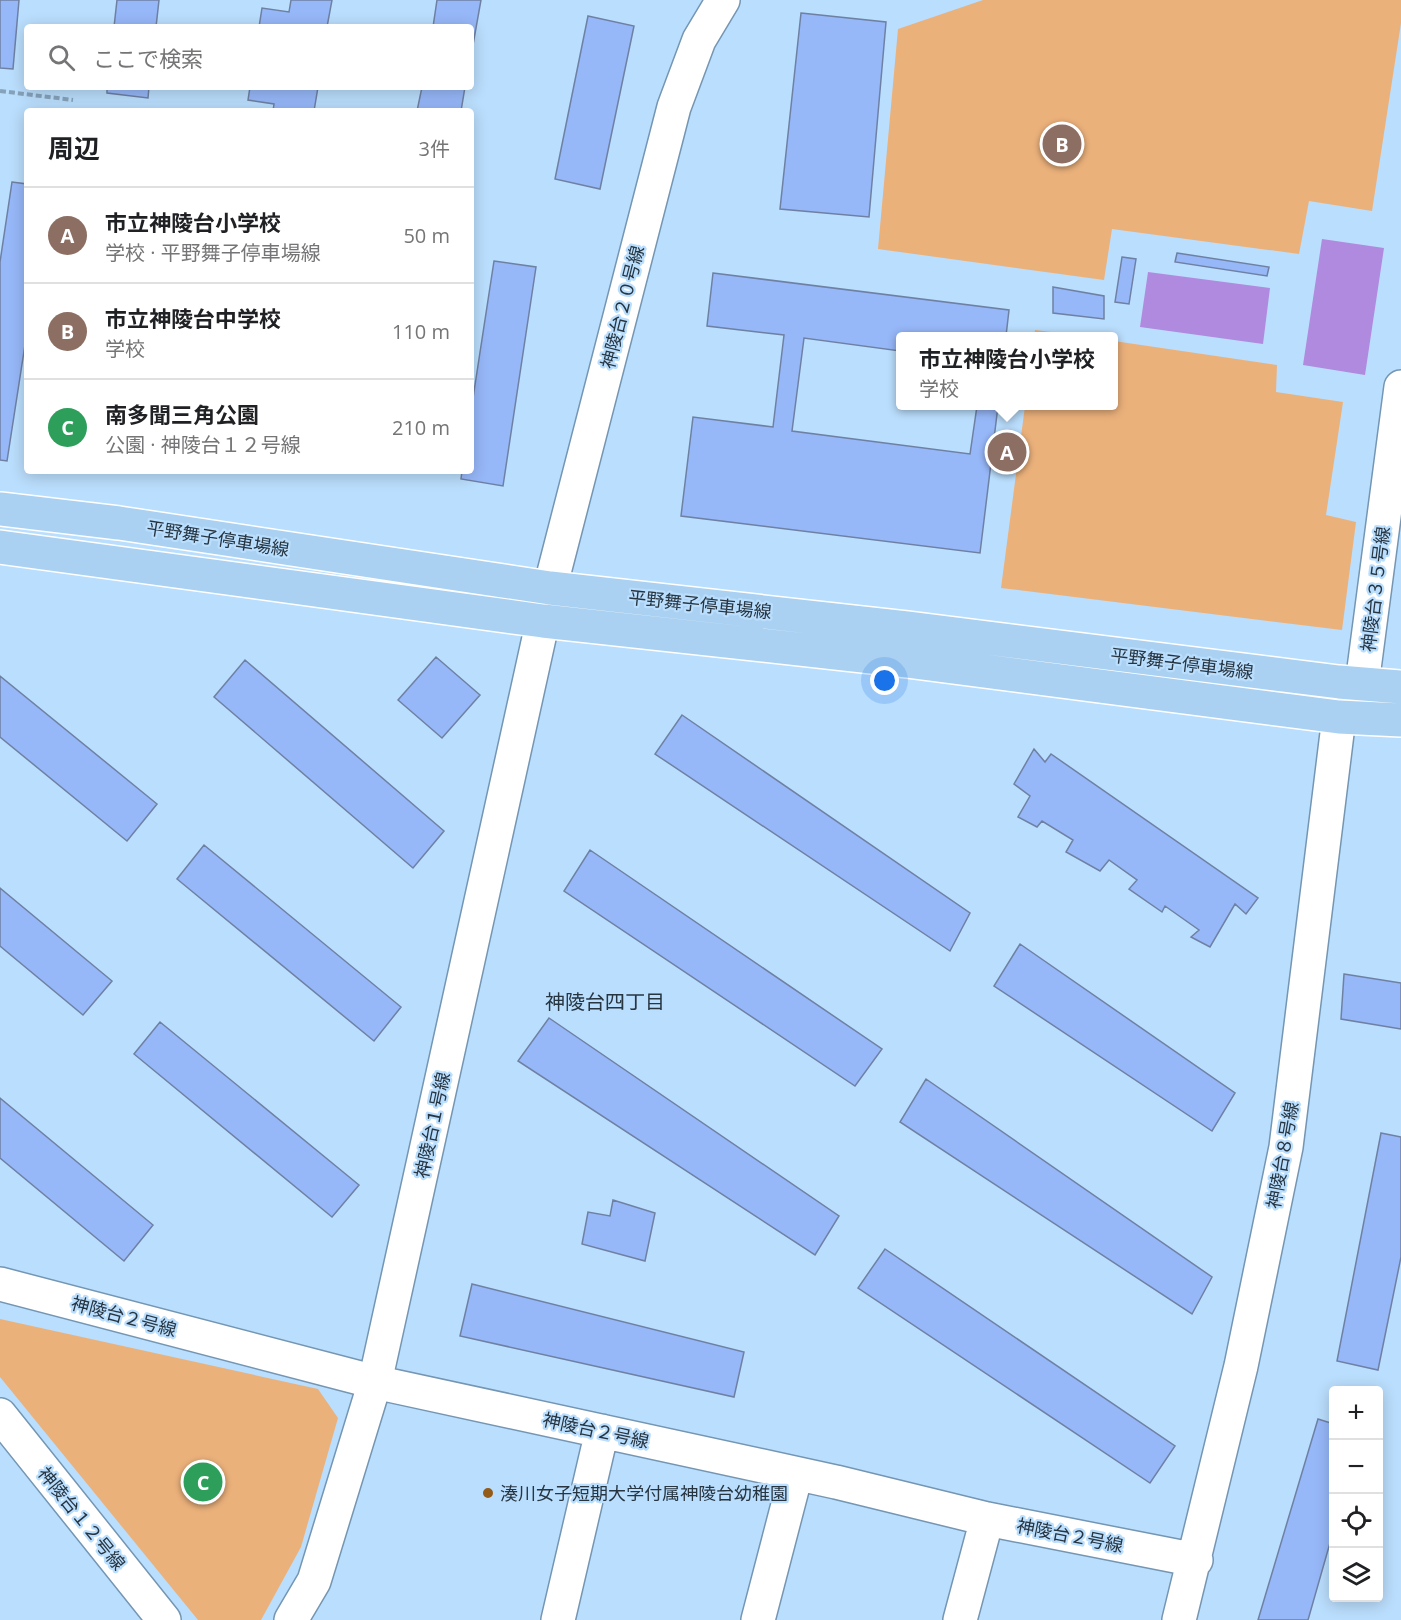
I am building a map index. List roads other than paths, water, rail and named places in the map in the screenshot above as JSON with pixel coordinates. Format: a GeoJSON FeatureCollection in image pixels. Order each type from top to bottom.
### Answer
{"type":"FeatureCollection","features":[{"type":"Feature","properties":{"kind":"main road","name":"平野舞子停車場線"},"geometry":{"type":"LineString","coordinates":[[0,509],[131,525],[550,588],[907,628],[1350,683],[1401,687]]}},
{"type":"Feature","properties":{"kind":"main road","name":"平野舞子停車場線"},"geometry":{"type":"LineString","coordinates":[[0,547],[543,621],[908,661],[1340,717],[1401,720]]}},
{"type":"Feature","properties":{"kind":"street","name":"神陵台２０号線"},"geometry":{"type":"LineString","coordinates":[[543,621],[674,107],[699,40],[723,0]]}},
{"type":"Feature","properties":{"kind":"street","name":"神陵台３５号線"},"geometry":{"type":"LineString","coordinates":[[1350,683],[1401,387]]}},
{"type":"Feature","properties":{"kind":"street","name":"神陵台１号線"},"geometry":{"type":"LineString","coordinates":[[291,1620],[314,1581],[375,1382],[543,621]]}},
{"type":"Feature","properties":{"kind":"street","name":"神陵台８号線"},"geometry":{"type":"LineString","coordinates":[[1179,1620],[1196,1560],[1241,1366],[1286,1147],[1340,717],[1350,683]]}},
{"type":"Feature","properties":{"kind":"street","name":"神陵台２号線"},"geometry":{"type":"LineString","coordinates":[[0,1284],[375,1382],[796,1473],[987,1518],[1196,1560]]}},
{"type":"Feature","properties":{"kind":"street","name":"神陵台１２号線"},"geometry":{"type":"LineString","coordinates":[[0,1415],[164,1620]]}},
{"type":"Feature","properties":{"kind":"street"},"geometry":{"type":"LineString","coordinates":[[558,1620],[603,1431]]}},
{"type":"Feature","properties":{"kind":"street"},"geometry":{"type":"LineString","coordinates":[[758,1620],[796,1473]]}},
{"type":"Feature","properties":{"kind":"street"},"geometry":{"type":"LineString","coordinates":[[960,1620],[987,1518]]}},
{"type":"Feature","properties":{"kind":"place","name":"市立神陵台中学校"},"geometry":{"type":"Point","coordinates":[1062,144]}},
{"type":"Feature","properties":{"kind":"place","name":"市立神陵台小学校"},"geometry":{"type":"Point","coordinates":[1007,452]}},
{"type":"Feature","properties":{"kind":"place","name":"南多聞三角公園"},"geometry":{"type":"Point","coordinates":[203,1482]}},
{"type":"Feature","properties":{"kind":"place","name":"湊川女子短期大学付属神陵台幼稚園"},"geometry":{"type":"Point","coordinates":[488,1493]}},
{"type":"Feature","properties":{"kind":"district","name":"神陵台四丁目"},"geometry":{"type":"Point","coordinates":[605,1001]}}]}
